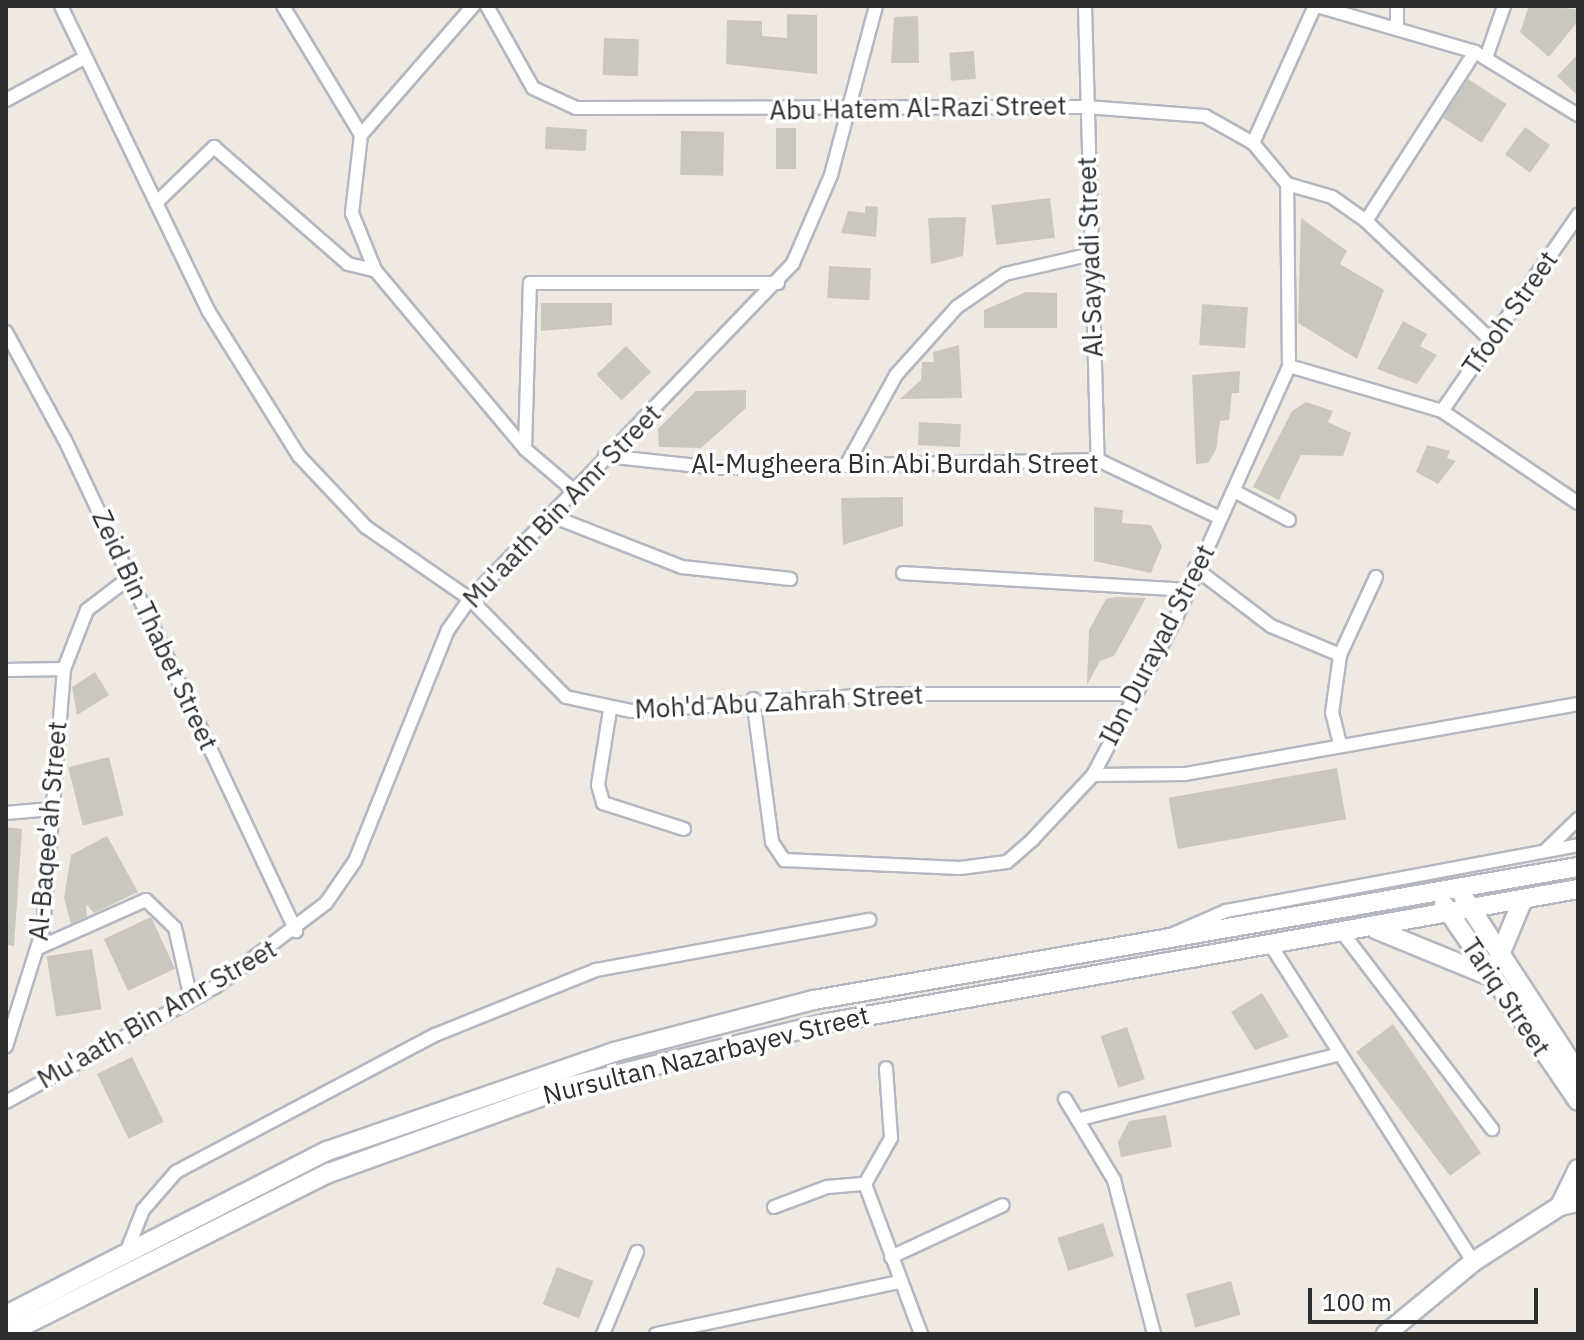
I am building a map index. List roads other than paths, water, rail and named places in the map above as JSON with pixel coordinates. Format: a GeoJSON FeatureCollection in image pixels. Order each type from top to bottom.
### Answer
{"type":"FeatureCollection","features":[{"type":"Feature","properties":{"kind":"main road","name":"Nursultan Nazarbayev Street"},"geometry":{"type":"LineString","coordinates":[[6,1315],[128,1248],[363,1136],[614,1052],[789,1005],[1578,867]]}},
{"type":"Feature","properties":{"kind":"main road","name":"Tariq Street"},"geometry":{"type":"LineString","coordinates":[[1458,888],[1499,957],[1578,1073]]}},
{"type":"Feature","properties":{"kind":"main road","name":"Nursultan Nazarbayev Street"},"geometry":{"type":"LineString","coordinates":[[7,1334],[38,1325],[329,1173],[570,1086],[827,1023],[1578,889]]}},
{"type":"Feature","properties":{"kind":"main road","name":"Tariq Street"},"geometry":{"type":"LineString","coordinates":[[1437,892],[1489,976],[1578,1101]]}},
{"type":"Feature","properties":{"kind":"main road"},"geometry":{"type":"LineString","coordinates":[[1499,957],[1523,899]]}},
{"type":"Feature","properties":{"kind":"main road"},"geometry":{"type":"LineString","coordinates":[[1368,927],[1431,946],[1489,976]]}},
{"type":"Feature","properties":{"kind":"main road"},"geometry":{"type":"LineString","coordinates":[[1386,1334],[1473,1262],[1569,1204],[1578,1169]]}},
{"type":"Feature","properties":{"kind":"street","name":"Moh'd Abu Zahrah Street"},"geometry":{"type":"LineString","coordinates":[[61,6],[224,338],[299,456],[366,527],[470,599],[566,697],[610,710],[753,699],[1131,694]]}},
{"type":"Feature","properties":{"kind":"street"},"geometry":{"type":"LineString","coordinates":[[283,6],[361,135]]}},
{"type":"Feature","properties":{"kind":"street"},"geometry":{"type":"LineString","coordinates":[[473,6],[361,135],[352,213],[375,270],[525,449],[573,490]]}},
{"type":"Feature","properties":{"kind":"street","name":"Abu Hatem Al-Razi Street"},"geometry":{"type":"LineString","coordinates":[[487,6],[529,83],[558,103],[852,110],[1086,107],[1205,116],[1253,143],[1287,184]]}},
{"type":"Feature","properties":{"kind":"street","name":"Mu'aath Bin Amr Street"},"geometry":{"type":"LineString","coordinates":[[6,1102],[191,999],[296,931],[355,861],[448,630],[470,599],[605,456],[778,283],[807,238],[852,110],[876,6]]}},
{"type":"Feature","properties":{"kind":"street","name":"Al-Sayyadi Street"},"geometry":{"type":"LineString","coordinates":[[1085,6],[1087,255],[1098,460]]}},
{"type":"Feature","properties":{"kind":"street"},"geometry":{"type":"LineString","coordinates":[[1253,143],[1316,6],[1481,55],[1578,115]]}},
{"type":"Feature","properties":{"kind":"street"},"geometry":{"type":"LineString","coordinates":[[1397,6],[1397,29]]}},
{"type":"Feature","properties":{"kind":"street"},"geometry":{"type":"LineString","coordinates":[[1366,221],[1481,55],[1504,6]]}},
{"type":"Feature","properties":{"kind":"street"},"geometry":{"type":"LineString","coordinates":[[6,100],[84,58]]}},
{"type":"Feature","properties":{"kind":"street"},"geometry":{"type":"LineString","coordinates":[[156,203],[214,147],[348,264],[375,270]]}},
{"type":"Feature","properties":{"kind":"street"},"geometry":{"type":"LineString","coordinates":[[1287,184],[1332,197],[1366,221],[1490,339]]}},
{"type":"Feature","properties":{"kind":"street","name":"Ibn Durayad Street"},"geometry":{"type":"LineString","coordinates":[[753,699],[772,842],[784,860],[960,868],[1007,862],[1093,775],[1131,694],[1187,590],[1289,366],[1287,184]]}},
{"type":"Feature","properties":{"kind":"street","name":"Tfooh Street"},"geometry":{"type":"LineString","coordinates":[[1442,411],[1578,215]]}},
{"type":"Feature","properties":{"kind":"street"},"geometry":{"type":"LineString","coordinates":[[846,466],[896,375],[957,307],[1005,274],[1087,255]]}},
{"type":"Feature","properties":{"kind":"street"},"geometry":{"type":"LineString","coordinates":[[525,449],[530,283],[778,283]]}},
{"type":"Feature","properties":{"kind":"street","name":"Zeid Bin Thabet Street"},"geometry":{"type":"LineString","coordinates":[[6,332],[129,578],[296,931]]}},
{"type":"Feature","properties":{"kind":"street"},"geometry":{"type":"LineString","coordinates":[[1289,366],[1442,411],[1578,503]]}},
{"type":"Feature","properties":{"kind":"street","name":"Al-Mugheera Bin Abi Burdah Street"},"geometry":{"type":"LineString","coordinates":[[605,456],[718,468],[1098,460],[1220,518]]}},
{"type":"Feature","properties":{"kind":"street"},"geometry":{"type":"LineString","coordinates":[[1234,491],[1289,520]]}},
{"type":"Feature","properties":{"kind":"street"},"geometry":{"type":"LineString","coordinates":[[549,515],[682,567],[790,579]]}},
{"type":"Feature","properties":{"kind":"street"},"geometry":{"type":"LineString","coordinates":[[1195,568],[1271,626],[1340,655]]}},
{"type":"Feature","properties":{"kind":"street"},"geometry":{"type":"LineString","coordinates":[[903,573],[1187,590]]}},
{"type":"Feature","properties":{"kind":"street"},"geometry":{"type":"LineString","coordinates":[[1340,744],[1332,713],[1340,655],[1376,577]]}},
{"type":"Feature","properties":{"kind":"street","name":"Al-Baqee'ah Street"},"geometry":{"type":"LineString","coordinates":[[6,1046],[38,948],[64,669],[87,610],[129,578]]}},
{"type":"Feature","properties":{"kind":"street"},"geometry":{"type":"LineString","coordinates":[[6,670],[64,669]]}},
{"type":"Feature","properties":{"kind":"street"},"geometry":{"type":"LineString","coordinates":[[1093,775],[1185,774],[1578,704]]}},
{"type":"Feature","properties":{"kind":"street"},"geometry":{"type":"LineString","coordinates":[[610,710],[598,785],[603,803],[684,829]]}},
{"type":"Feature","properties":{"kind":"street"},"geometry":{"type":"LineString","coordinates":[[6,813],[51,809]]}},
{"type":"Feature","properties":{"kind":"street"},"geometry":{"type":"LineString","coordinates":[[1545,851],[1578,819]]}},
{"type":"Feature","properties":{"kind":"street"},"geometry":{"type":"LineString","coordinates":[[1165,940],[1226,911],[1578,845]]}},
{"type":"Feature","properties":{"kind":"street"},"geometry":{"type":"LineString","coordinates":[[38,948],[146,900],[175,928],[191,999]]}},
{"type":"Feature","properties":{"kind":"street"},"geometry":{"type":"LineString","coordinates":[[128,1248],[143,1210],[176,1172],[435,1035],[596,970],[869,920]]}},
{"type":"Feature","properties":{"kind":"street"},"geometry":{"type":"LineString","coordinates":[[1342,932],[1492,1129]]}},
{"type":"Feature","properties":{"kind":"street"},"geometry":{"type":"LineString","coordinates":[[1270,944],[1336,1055],[1473,1262]]}},
{"type":"Feature","properties":{"kind":"street"},"geometry":{"type":"LineString","coordinates":[[1080,1119],[1336,1055]]}},
{"type":"Feature","properties":{"kind":"street"},"geometry":{"type":"LineString","coordinates":[[886,1068],[891,1138],[865,1184],[899,1282],[921,1334]]}},
{"type":"Feature","properties":{"kind":"street"},"geometry":{"type":"LineString","coordinates":[[1065,1099],[1080,1119],[1114,1180],[1154,1334]]}},
{"type":"Feature","properties":{"kind":"street"},"geometry":{"type":"LineString","coordinates":[[774,1207],[827,1187],[865,1184]]}},
{"type":"Feature","properties":{"kind":"street"},"geometry":{"type":"LineString","coordinates":[[891,1257],[1003,1205]]}},
{"type":"Feature","properties":{"kind":"street"},"geometry":{"type":"LineString","coordinates":[[603,1334],[637,1252]]}},
{"type":"Feature","properties":{"kind":"street"},"geometry":{"type":"LineString","coordinates":[[656,1334],[899,1282]]}}]}
